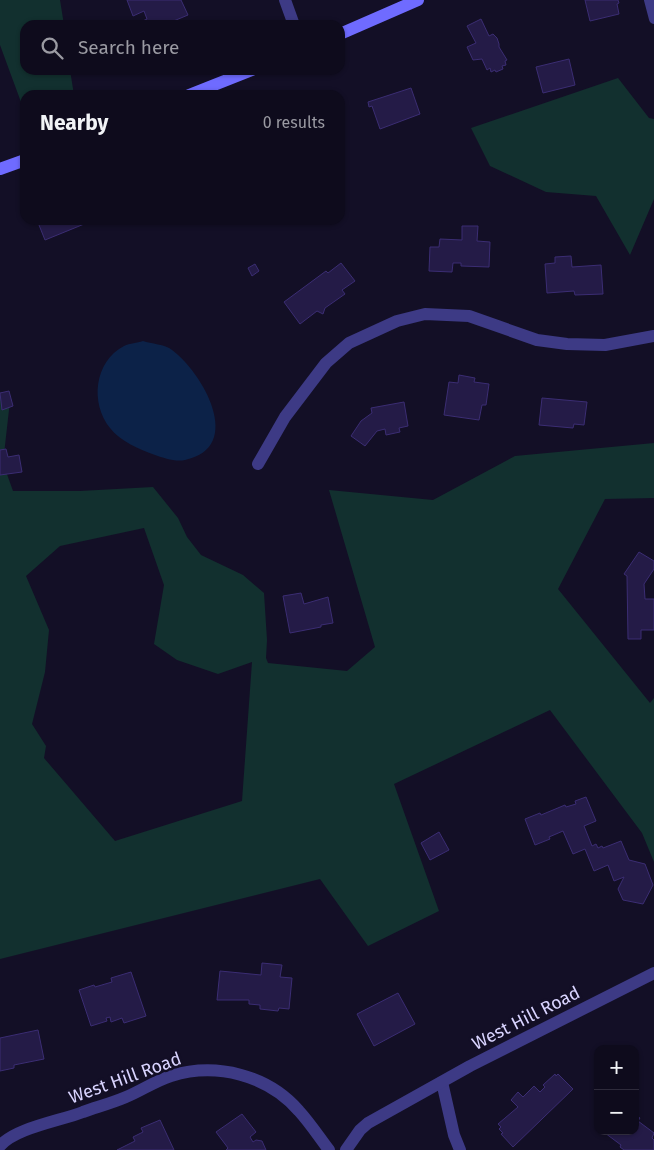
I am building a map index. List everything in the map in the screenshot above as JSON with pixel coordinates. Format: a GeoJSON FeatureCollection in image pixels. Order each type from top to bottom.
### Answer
{"type":"FeatureCollection","features":[{"type":"Feature","properties":{"kind":"main road"},"geometry":{"type":"LineString","coordinates":[[345,32],[418,0]]}},
{"type":"Feature","properties":{"kind":"main road"},"geometry":{"type":"LineString","coordinates":[[202,90],[239,75]]}},
{"type":"Feature","properties":{"kind":"main road"},"geometry":{"type":"LineString","coordinates":[[0,169],[20,162]]}},
{"type":"Feature","properties":{"kind":"street"},"geometry":{"type":"LineString","coordinates":[[285,0],[292,20]]}},
{"type":"Feature","properties":{"kind":"street"},"geometry":{"type":"LineString","coordinates":[[258,464],[285,417],[326,363],[348,344],[397,320],[425,314],[469,316],[538,340],[567,344],[605,345],[654,336]]}},
{"type":"Feature","properties":{"kind":"street","name":"West Hill Road"},"geometry":{"type":"LineString","coordinates":[[346,1150],[360,1130],[368,1123],[442,1082],[654,973]]}},
{"type":"Feature","properties":{"kind":"street","name":"West Hill Road"},"geometry":{"type":"LineString","coordinates":[[0,1146],[16,1133],[75,1116],[126,1097],[170,1076],[194,1071],[213,1070],[234,1072],[258,1080],[280,1093],[298,1110],[329,1150]]}},
{"type":"Feature","properties":{"kind":"street"},"geometry":{"type":"LineString","coordinates":[[442,1082],[454,1135],[460,1150]]}},
{"type":"Feature","properties":{"kind":"lane"},"geometry":{"type":"LineString","coordinates":[[649,0],[654,19]]}},
{"type":"Feature","properties":{"kind":"green space"},"geometry":{"type":"Polygon","coordinates":[[[0,0],[60,0],[63,20],[20,20],[20,75],[71,75],[73,90],[20,90],[20,99],[0,45],[0,0]]]}},
{"type":"Feature","properties":{"kind":"green space"},"geometry":{"type":"Polygon","coordinates":[[[618,78],[649,118],[654,119],[654,199],[630,255],[596,196],[546,192],[490,166],[471,128],[618,78]]]}},
{"type":"Feature","properties":{"kind":"green space"},"geometry":{"type":"Polygon","coordinates":[[[0,398],[10,401],[3,463],[13,491],[80,491],[153,487],[178,518],[187,537],[201,555],[243,575],[264,593],[267,640],[266,658],[268,663],[347,671],[375,647],[329,490],[433,500],[515,456],[654,443],[654,498],[605,499],[558,589],[650,703],[654,698],[654,862],[642,833],[550,710],[394,784],[439,911],[368,946],[320,879],[0,959],[0,398]],[[144,528],[60,546],[26,576],[49,630],[45,672],[32,724],[46,746],[44,758],[115,841],[242,801],[252,662],[218,674],[177,660],[154,644],[164,585],[144,528]]]}},
{"type":"Feature","properties":{"kind":"water"},"geometry":{"type":"Polygon","coordinates":[[[143,341],[169,348],[184,361],[205,391],[213,408],[216,425],[213,440],[203,452],[185,460],[155,455],[125,441],[110,428],[100,407],[98,384],[106,362],[124,346],[143,341]]]}},
{"type":"Feature","properties":{"kind":"building"},"geometry":{"type":"Polygon","coordinates":[[[127,0],[181,0],[188,15],[176,20],[145,20],[147,19],[144,11],[133,16],[127,0]]]}},
{"type":"Feature","properties":{"kind":"building"},"geometry":{"type":"Polygon","coordinates":[[[585,0],[618,0],[619,14],[590,21],[585,0]]]}},
{"type":"Feature","properties":{"kind":"building"},"geometry":{"type":"Polygon","coordinates":[[[481,19],[489,36],[493,34],[497,38],[499,47],[507,60],[505,61],[506,65],[502,66],[503,69],[496,72],[495,70],[491,72],[490,68],[487,70],[482,59],[473,60],[467,47],[476,43],[467,26],[481,19]]]}},
{"type":"Feature","properties":{"kind":"building"},"geometry":{"type":"Polygon","coordinates":[[[569,59],[575,85],[543,93],[536,67],[569,59]]]}},
{"type":"Feature","properties":{"kind":"building"},"geometry":{"type":"Polygon","coordinates":[[[411,88],[420,114],[380,129],[372,106],[369,107],[368,102],[411,88]]]}},
{"type":"Feature","properties":{"kind":"building"},"geometry":{"type":"Polygon","coordinates":[[[39,225],[82,225],[45,240],[39,225]]]}},
{"type":"Feature","properties":{"kind":"building"},"geometry":{"type":"Polygon","coordinates":[[[462,226],[478,226],[477,241],[490,242],[489,267],[461,266],[461,263],[453,263],[452,272],[429,271],[430,247],[439,247],[440,239],[462,240],[462,226]]]}},
{"type":"Feature","properties":{"kind":"building"},"geometry":{"type":"Polygon","coordinates":[[[571,256],[572,267],[601,265],[603,294],[575,295],[574,291],[547,293],[545,264],[555,263],[555,257],[571,256]]]}},
{"type":"Feature","properties":{"kind":"building"},"geometry":{"type":"Polygon","coordinates":[[[341,263],[355,281],[342,290],[345,294],[325,308],[323,314],[317,311],[300,324],[284,302],[326,271],[328,273],[341,263]]]}},
{"type":"Feature","properties":{"kind":"building"},"geometry":{"type":"Polygon","coordinates":[[[255,264],[259,271],[252,276],[248,268],[255,264]]]}},
{"type":"Feature","properties":{"kind":"building"},"geometry":{"type":"Polygon","coordinates":[[[459,375],[475,378],[474,382],[489,384],[486,405],[482,405],[479,420],[444,415],[449,382],[458,383],[459,375]]]}},
{"type":"Feature","properties":{"kind":"building"},"geometry":{"type":"Polygon","coordinates":[[[9,391],[13,406],[2,410],[0,393],[9,391]]]}},
{"type":"Feature","properties":{"kind":"building"},"geometry":{"type":"Polygon","coordinates":[[[542,398],[587,402],[584,425],[574,424],[573,428],[539,425],[542,398]]]}},
{"type":"Feature","properties":{"kind":"building"},"geometry":{"type":"Polygon","coordinates":[[[404,402],[408,426],[399,428],[400,432],[386,435],[385,429],[377,431],[365,446],[351,436],[361,421],[372,413],[371,408],[404,402]]]}},
{"type":"Feature","properties":{"kind":"building"},"geometry":{"type":"Polygon","coordinates":[[[6,449],[8,457],[19,455],[22,472],[0,475],[0,450],[6,449]]]}},
{"type":"Feature","properties":{"kind":"building"},"geometry":{"type":"Polygon","coordinates":[[[639,552],[654,561],[654,569],[644,584],[645,599],[654,599],[654,630],[641,630],[641,639],[628,639],[627,576],[624,574],[639,552]]]}},
{"type":"Feature","properties":{"kind":"building"},"geometry":{"type":"Polygon","coordinates":[[[301,593],[304,604],[328,597],[333,623],[290,633],[283,596],[301,593]]]}},
{"type":"Feature","properties":{"kind":"building"},"geometry":{"type":"Polygon","coordinates":[[[586,797],[596,821],[584,826],[592,846],[596,844],[598,848],[602,846],[603,848],[621,841],[629,860],[645,864],[653,885],[643,904],[623,900],[618,889],[624,877],[614,881],[608,865],[594,871],[585,849],[573,854],[563,831],[535,845],[525,819],[540,813],[541,815],[565,805],[566,807],[576,804],[575,801],[586,797]]]}},
{"type":"Feature","properties":{"kind":"building"},"geometry":{"type":"Polygon","coordinates":[[[439,832],[449,850],[430,860],[421,843],[439,832]]]}},
{"type":"Feature","properties":{"kind":"building"},"geometry":{"type":"Polygon","coordinates":[[[262,963],[282,965],[280,977],[292,978],[289,1009],[279,1008],[278,1011],[260,1009],[260,1005],[249,1004],[249,1000],[217,1000],[220,971],[261,975],[262,963]]]}},
{"type":"Feature","properties":{"kind":"building"},"geometry":{"type":"Polygon","coordinates":[[[131,972],[146,1016],[124,1023],[122,1018],[111,1022],[110,1017],[106,1018],[107,1021],[91,1026],[79,990],[112,982],[111,978],[131,972]]]}},
{"type":"Feature","properties":{"kind":"building"},"geometry":{"type":"Polygon","coordinates":[[[398,993],[415,1024],[374,1046],[357,1014],[398,993]]]}},
{"type":"Feature","properties":{"kind":"building"},"geometry":{"type":"Polygon","coordinates":[[[38,1030],[44,1059],[14,1065],[14,1068],[0,1071],[0,1038],[38,1030]]]}},
{"type":"Feature","properties":{"kind":"building"},"geometry":{"type":"Polygon","coordinates":[[[555,1074],[556,1076],[558,1074],[573,1089],[513,1147],[501,1134],[503,1133],[499,1129],[501,1127],[498,1124],[518,1107],[511,1100],[518,1092],[523,1097],[534,1086],[540,1092],[545,1087],[543,1085],[555,1074]]]}},
{"type":"Feature","properties":{"kind":"building"},"geometry":{"type":"Polygon","coordinates":[[[242,1114],[256,1132],[250,1137],[253,1142],[256,1140],[262,1141],[266,1150],[226,1150],[228,1148],[216,1132],[242,1114]]]}},
{"type":"Feature","properties":{"kind":"building"},"geometry":{"type":"Polygon","coordinates":[[[160,1120],[174,1150],[117,1150],[135,1141],[133,1137],[143,1132],[141,1128],[160,1120]]]}},
{"type":"Feature","properties":{"kind":"building"},"geometry":{"type":"Polygon","coordinates":[[[639,1122],[654,1133],[652,1138],[654,1140],[654,1150],[624,1150],[620,1147],[621,1145],[608,1135],[639,1135],[639,1122]]]}}]}
